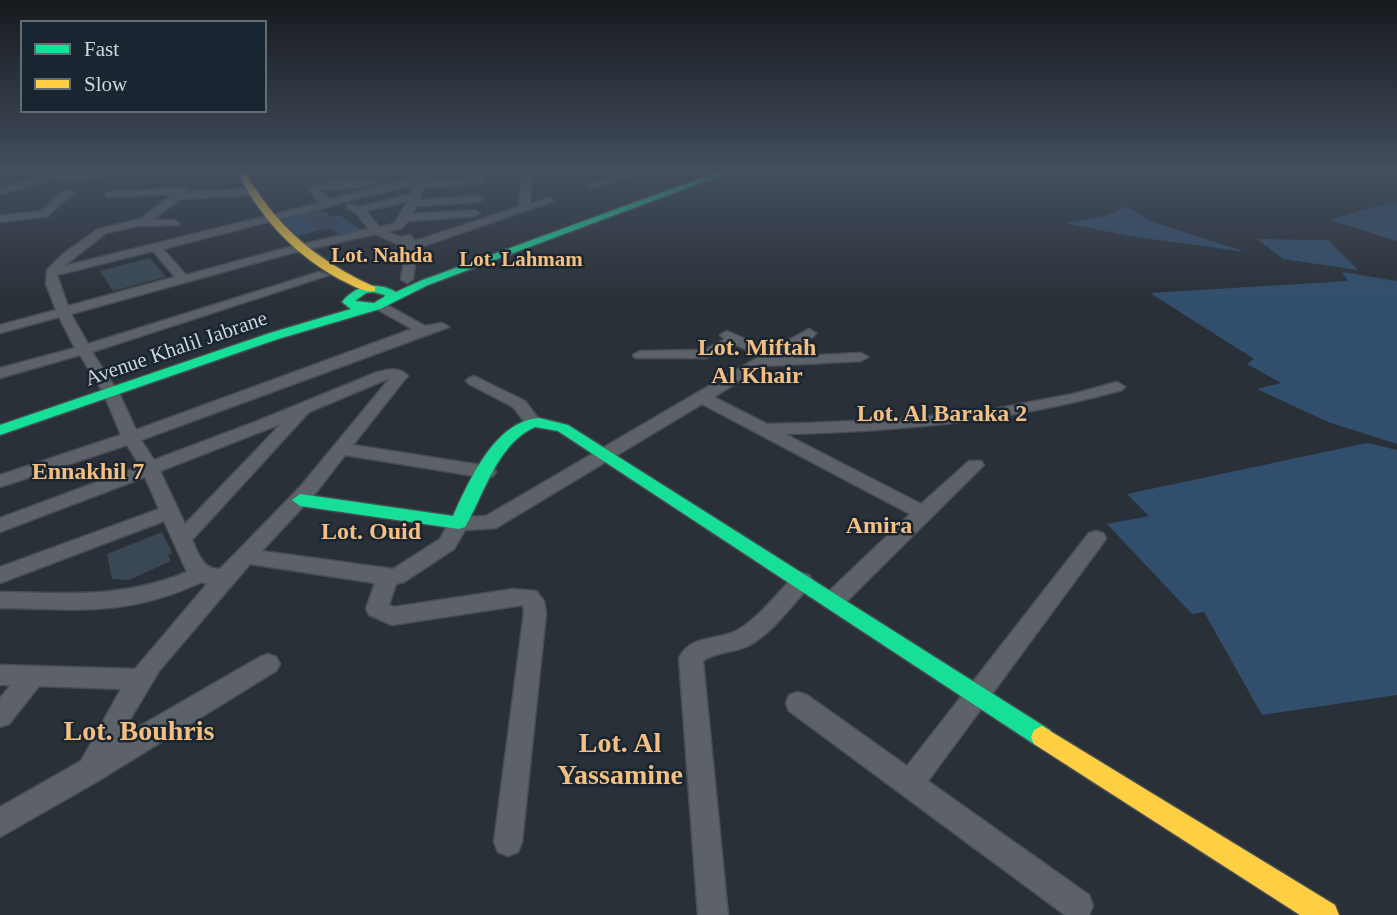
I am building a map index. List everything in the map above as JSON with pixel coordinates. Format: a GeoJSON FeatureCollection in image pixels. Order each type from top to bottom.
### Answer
{"type":"FeatureCollection","features":[{"type":"Feature","properties":{"kind":"main road"},"geometry":{"type":"LineString","coordinates":[[259,216],[262,221],[286,251],[323,275],[349,298],[349,305],[379,304],[392,296],[388,290],[356,285],[262,221]]}},
{"type":"Feature","properties":{"kind":"main road"},"geometry":{"type":"LineString","coordinates":[[374,289],[577,216]]}},
{"type":"Feature","properties":{"kind":"main road","name":"Avenue Khalil Jabrane"},"geometry":{"type":"LineString","coordinates":[[0,418],[109,390],[312,323],[379,304],[410,288],[605,216]]}},
{"type":"Feature","properties":{"kind":"main road","name":"Avenue Khalil Jabrane"},"geometry":{"type":"LineString","coordinates":[[0,430],[374,289]]}},
{"type":"Feature","properties":{"kind":"main road"},"geometry":{"type":"LineString","coordinates":[[300,500],[459,523],[487,472],[516,429],[533,422],[544,422],[563,428],[977,696],[1325,915]]}},
{"type":"Feature","properties":{"kind":"street"},"geometry":{"type":"LineString","coordinates":[[0,219],[29,216]]}},
{"type":"Feature","properties":{"kind":"street"},"geometry":{"type":"LineString","coordinates":[[138,224],[154,216]]}},
{"type":"Feature","properties":{"kind":"street"},"geometry":{"type":"LineString","coordinates":[[51,272],[281,216]]}},
{"type":"Feature","properties":{"kind":"street"},"geometry":{"type":"LineString","coordinates":[[364,216],[376,231],[412,246],[504,216]]}},
{"type":"Feature","properties":{"kind":"street"},"geometry":{"type":"LineString","coordinates":[[405,216],[402,222],[412,246],[407,279]]}},
{"type":"Feature","properties":{"kind":"street"},"geometry":{"type":"LineString","coordinates":[[0,329],[286,251],[376,231],[402,222],[453,216]]}},
{"type":"Feature","properties":{"kind":"street"},"geometry":{"type":"LineString","coordinates":[[472,226],[474,216]]}},
{"type":"Feature","properties":{"kind":"street"},"geometry":{"type":"LineString","coordinates":[[174,223],[138,224],[106,229],[67,257],[51,272],[51,279],[83,350],[109,390],[131,438],[150,468],[189,558],[201,574],[212,578],[225,577]]}},
{"type":"Feature","properties":{"kind":"street"},"geometry":{"type":"LineString","coordinates":[[156,248],[184,280]]}},
{"type":"Feature","properties":{"kind":"street"},"geometry":{"type":"LineString","coordinates":[[0,373],[323,275]]}},
{"type":"Feature","properties":{"kind":"street"},"geometry":{"type":"LineString","coordinates":[[379,304],[424,330]]}},
{"type":"Feature","properties":{"kind":"street"},"geometry":{"type":"LineString","coordinates":[[0,481],[131,438],[424,330],[442,327]]}},
{"type":"Feature","properties":{"kind":"street"},"geometry":{"type":"LineString","coordinates":[[246,556],[388,577],[406,572],[447,544],[459,523],[489,523],[809,332]]}},
{"type":"Feature","properties":{"kind":"street"},"geometry":{"type":"LineString","coordinates":[[640,355],[707,354],[732,337],[765,359],[860,357]]}},
{"type":"Feature","properties":{"kind":"street"},"geometry":{"type":"LineString","coordinates":[[0,525],[380,376],[391,373],[400,376],[300,500],[225,577],[141,678],[119,713],[89,772]]}},
{"type":"Feature","properties":{"kind":"street"},"geometry":{"type":"LineString","coordinates":[[474,381],[519,404],[533,422]]}},
{"type":"Feature","properties":{"kind":"street"},"geometry":{"type":"LineString","coordinates":[[765,429],[921,422],[1071,401],[1117,387]]}},
{"type":"Feature","properties":{"kind":"street"},"geometry":{"type":"LineString","coordinates":[[702,397],[923,513]]}},
{"type":"Feature","properties":{"kind":"street"},"geometry":{"type":"LineString","coordinates":[[181,539],[306,407]]}},
{"type":"Feature","properties":{"kind":"street"},"geometry":{"type":"LineString","coordinates":[[341,449],[487,472]]}},
{"type":"Feature","properties":{"kind":"street"},"geometry":{"type":"LineString","coordinates":[[833,601],[975,465]]}},
{"type":"Feature","properties":{"kind":"street"},"geometry":{"type":"LineString","coordinates":[[0,575],[169,512]]}},
{"type":"Feature","properties":{"kind":"street"},"geometry":{"type":"LineString","coordinates":[[910,785],[1096,538]]}},
{"type":"Feature","properties":{"kind":"street"},"geometry":{"type":"LineString","coordinates":[[0,600],[114,601],[157,592],[201,574]]}},
{"type":"Feature","properties":{"kind":"street"},"geometry":{"type":"LineString","coordinates":[[388,577],[377,609],[392,616],[513,597],[528,597],[534,601],[535,614],[508,842]]}},
{"type":"Feature","properties":{"kind":"street"},"geometry":{"type":"LineString","coordinates":[[713,915],[691,658],[701,649],[737,640],[748,634],[802,581]]}},
{"type":"Feature","properties":{"kind":"street"},"geometry":{"type":"LineString","coordinates":[[0,823],[268,664]]}},
{"type":"Feature","properties":{"kind":"street"},"geometry":{"type":"LineString","coordinates":[[0,675],[141,678]]}},
{"type":"Feature","properties":{"kind":"street"},"geometry":{"type":"LineString","coordinates":[[0,716],[33,676]]}},
{"type":"Feature","properties":{"kind":"street"},"geometry":{"type":"LineString","coordinates":[[798,703],[1077,906]]}},
{"type":"Feature","properties":{"kind":"shaded area"},"geometry":{"type":"Polygon","coordinates":[[[292,216],[341,216],[363,232],[344,237],[329,228],[298,236],[279,219],[292,216]]]}},
{"type":"Feature","properties":{"kind":"shaded area"},"geometry":{"type":"Polygon","coordinates":[[[1105,216],[1142,216],[1153,222],[1246,252],[1129,236],[1065,223],[1105,216]]]}},
{"type":"Feature","properties":{"kind":"shaded area"},"geometry":{"type":"Polygon","coordinates":[[[1344,216],[1397,216],[1397,241],[1330,220],[1344,216]]]}},
{"type":"Feature","properties":{"kind":"shaded area"},"geometry":{"type":"Polygon","coordinates":[[[1257,239],[1328,240],[1358,270],[1283,259],[1257,239]]]}},
{"type":"Feature","properties":{"kind":"shaded area"},"geometry":{"type":"Polygon","coordinates":[[[1342,272],[1397,281],[1397,444],[1328,422],[1257,389],[1281,383],[1247,364],[1254,359],[1150,293],[1348,281],[1342,272]]]}},
{"type":"Feature","properties":{"kind":"shaded area"},"geometry":{"type":"Polygon","coordinates":[[[1367,443],[1397,450],[1397,695],[1262,715],[1204,612],[1192,614],[1107,524],[1149,516],[1127,494],[1367,443]]]}},
{"type":"Feature","properties":{"kind":"building"},"geometry":{"type":"Polygon","coordinates":[[[330,216],[341,224],[317,231],[301,218],[330,216]]]}},
{"type":"Feature","properties":{"kind":"building"},"geometry":{"type":"Polygon","coordinates":[[[150,258],[166,277],[113,291],[100,271],[150,258]]]}},
{"type":"Feature","properties":{"kind":"building"},"geometry":{"type":"Polygon","coordinates":[[[162,532],[172,553],[168,555],[171,561],[129,580],[112,579],[107,554],[162,532]]]}},
{"type":"Feature","properties":{"kind":"traffic: fast"},"geometry":{"type":"LineString","coordinates":[[390,299],[391,293],[368,289],[357,293],[348,302],[356,307],[376,306],[424,283],[607,216]]}},
{"type":"Feature","properties":{"kind":"traffic: fast"},"geometry":{"type":"LineString","coordinates":[[0,430],[274,336],[366,308]]}},
{"type":"Feature","properties":{"kind":"traffic: fast"},"geometry":{"type":"LineString","coordinates":[[300,500],[459,523],[488,466],[509,438],[520,428],[535,422],[563,428],[1042,737]]}},
{"type":"Feature","properties":{"kind":"traffic: slow"},"geometry":{"type":"LineString","coordinates":[[269,216],[295,243],[331,270],[371,289]]}},
{"type":"Feature","properties":{"kind":"traffic: slow"},"geometry":{"type":"LineString","coordinates":[[1042,737],[1325,915]]}},
{"type":"Feature","properties":{"kind":"district","name":"Lot. Nahda"},"geometry":{"type":"Point","coordinates":[382,255]}},
{"type":"Feature","properties":{"kind":"district","name":"Lot. Lahmam"},"geometry":{"type":"Point","coordinates":[521,259]}},
{"type":"Feature","properties":{"kind":"district","name":"Lot. Miftah Al Khair"},"geometry":{"type":"Point","coordinates":[757,361]}},
{"type":"Feature","properties":{"kind":"district","name":"Lot. Al Baraka 2"},"geometry":{"type":"Point","coordinates":[942,413]}},
{"type":"Feature","properties":{"kind":"district","name":"Ennakhil 7"},"geometry":{"type":"Point","coordinates":[88,471]}},
{"type":"Feature","properties":{"kind":"district","name":"Amira"},"geometry":{"type":"Point","coordinates":[879,525]}},
{"type":"Feature","properties":{"kind":"district","name":"Lot. Ouid"},"geometry":{"type":"Point","coordinates":[371,531]}},
{"type":"Feature","properties":{"kind":"district","name":"Lot. Bouhris"},"geometry":{"type":"Point","coordinates":[139,730]}},
{"type":"Feature","properties":{"kind":"district","name":"Lot. Al Yassamine"},"geometry":{"type":"Point","coordinates":[620,758]}}]}
